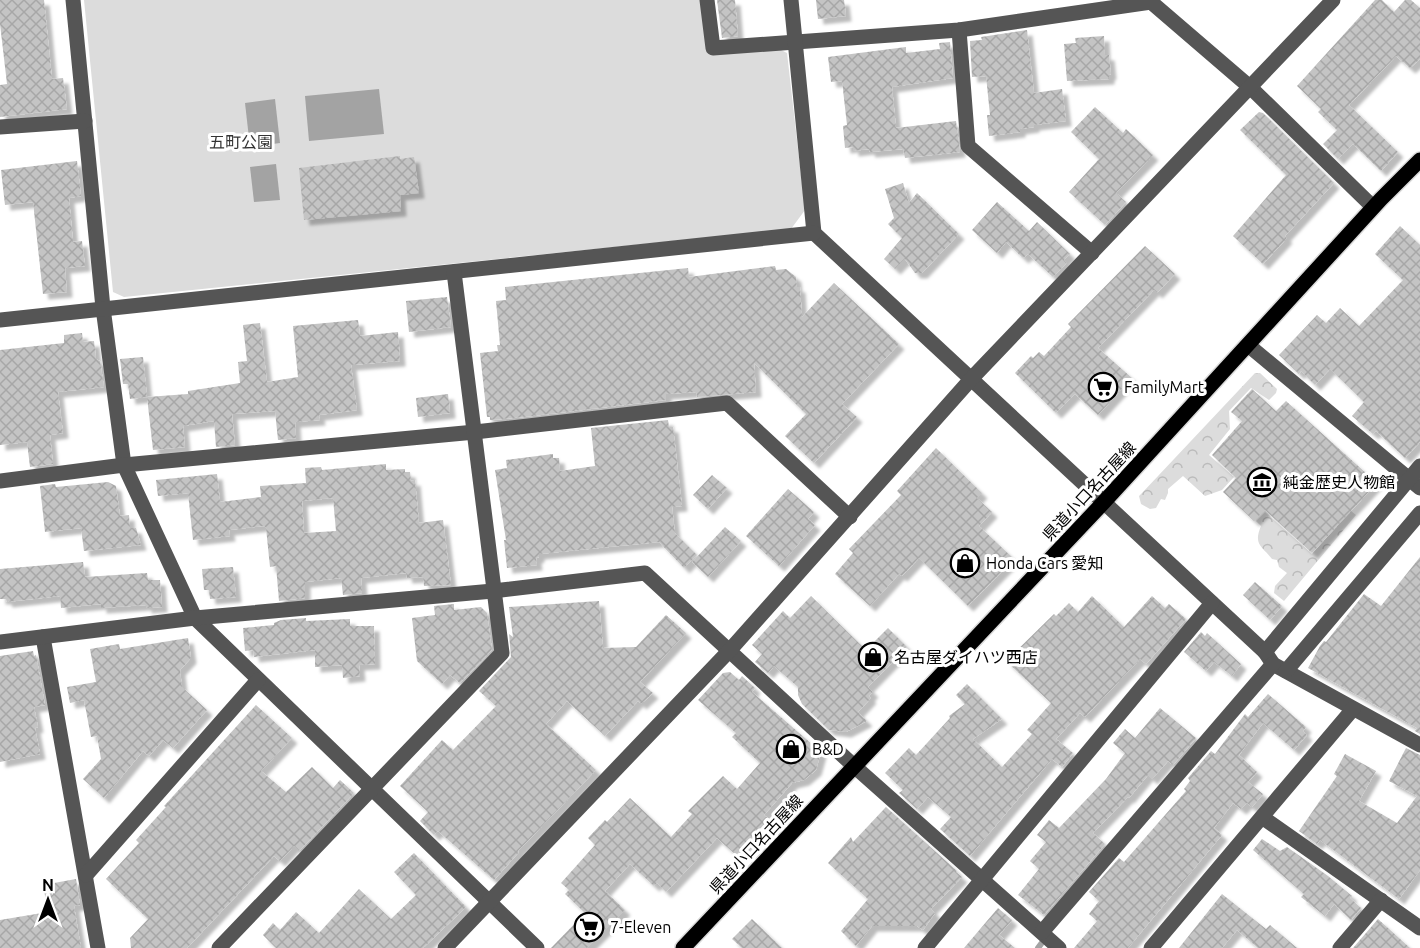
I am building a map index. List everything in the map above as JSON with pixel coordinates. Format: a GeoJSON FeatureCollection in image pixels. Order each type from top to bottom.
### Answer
{"type":"FeatureCollection","features":[{"type":"Feature","properties":{"kind":"main road","name":"県道小口名古屋線"},"geometry":{"type":"LineString","coordinates":[[682,948],[1103,503],[1373,207],[1420,160]]}},
{"type":"Feature","properties":{"kind":"street"},"geometry":{"type":"LineString","coordinates":[[73,0],[103,308],[124,465],[195,618],[537,948]]}},
{"type":"Feature","properties":{"kind":"street"},"geometry":{"type":"LineString","coordinates":[[707,0],[713,48],[959,30],[1151,1],[1251,88],[1373,207]]}},
{"type":"Feature","properties":{"kind":"street"},"geometry":{"type":"LineString","coordinates":[[791,0],[814,233],[1274,662],[1353,709],[1420,745]]}},
{"type":"Feature","properties":{"kind":"street"},"geometry":{"type":"LineString","coordinates":[[446,948],[730,650],[972,378],[1333,0]]}},
{"type":"Feature","properties":{"kind":"street"},"geometry":{"type":"LineString","coordinates":[[959,30],[968,146],[1092,253]]}},
{"type":"Feature","properties":{"kind":"street"},"geometry":{"type":"LineString","coordinates":[[0,127],[85,121]]}},
{"type":"Feature","properties":{"kind":"street"},"geometry":{"type":"LineString","coordinates":[[0,320],[814,233]]}},
{"type":"Feature","properties":{"kind":"street"},"geometry":{"type":"LineString","coordinates":[[219,948],[502,653],[454,272]]}},
{"type":"Feature","properties":{"kind":"street"},"geometry":{"type":"LineString","coordinates":[[1248,345],[1414,484]]}},
{"type":"Feature","properties":{"kind":"street"},"geometry":{"type":"LineString","coordinates":[[0,481],[124,465],[475,432],[727,403],[850,517]]}},
{"type":"Feature","properties":{"kind":"street"},"geometry":{"type":"LineString","coordinates":[[1042,932],[1274,662],[1414,484],[1420,466]]}},
{"type":"Feature","properties":{"kind":"street"},"geometry":{"type":"LineString","coordinates":[[1274,662],[1420,513]]}},
{"type":"Feature","properties":{"kind":"street"},"geometry":{"type":"LineString","coordinates":[[0,642],[195,618],[493,591],[645,573],[854,766],[1059,948]]}},
{"type":"Feature","properties":{"kind":"street"},"geometry":{"type":"LineString","coordinates":[[925,948],[1212,603]]}},
{"type":"Feature","properties":{"kind":"street"},"geometry":{"type":"LineString","coordinates":[[43,637],[98,948]]}},
{"type":"Feature","properties":{"kind":"street"},"geometry":{"type":"LineString","coordinates":[[86,875],[258,680]]}},
{"type":"Feature","properties":{"kind":"street"},"geometry":{"type":"LineString","coordinates":[[1151,948],[1353,709]]}},
{"type":"Feature","properties":{"kind":"street"},"geometry":{"type":"LineString","coordinates":[[1262,817],[1420,928]]}},
{"type":"Feature","properties":{"kind":"street"},"geometry":{"type":"LineString","coordinates":[[1340,948],[1381,900]]}},
{"type":"Feature","properties":{"kind":"green space","name":"五町公園"},"geometry":{"type":"Polygon","coordinates":[[[84,0],[703,0],[710,54],[779,49],[787,53],[805,210],[791,229],[124,297],[113,292],[84,0]]]}},
{"type":"Feature","properties":{"kind":"green space"},"geometry":{"type":"Polygon","coordinates":[[[1255,373],[1260,373],[1277,389],[1276,393],[1269,400],[1251,388],[1229,411],[1230,429],[1209,455],[1234,477],[1222,490],[1205,496],[1183,476],[1168,489],[1165,500],[1161,499],[1156,508],[1150,509],[1141,504],[1139,496],[1255,373]]]}},
{"type":"Feature","properties":{"kind":"green space"},"geometry":{"type":"Polygon","coordinates":[[[1345,506],[1356,515],[1284,601],[1274,593],[1275,586],[1287,573],[1279,567],[1277,560],[1272,559],[1260,545],[1258,537],[1261,526],[1256,521],[1265,512],[1312,554],[1337,526],[1334,521],[1345,506]]]}},
{"type":"Feature","properties":{"kind":"shaded area"},"geometry":{"type":"Polygon","coordinates":[[[379,89],[384,134],[309,141],[305,96],[379,89]]]}},
{"type":"Feature","properties":{"kind":"shaded area"},"geometry":{"type":"Polygon","coordinates":[[[275,99],[280,143],[250,147],[245,103],[275,99]]]}},
{"type":"Feature","properties":{"kind":"shaded area"},"geometry":{"type":"Polygon","coordinates":[[[276,164],[280,200],[254,202],[250,167],[276,164]]]}},
{"type":"Feature","properties":{"kind":"building"},"geometry":{"type":"Polygon","coordinates":[[[0,0],[44,0],[52,79],[63,78],[67,109],[0,117],[0,85],[7,84],[0,24],[0,0]]]}},
{"type":"Feature","properties":{"kind":"building"},"geometry":{"type":"Polygon","coordinates":[[[717,0],[735,0],[738,36],[722,38],[717,0]]]}},
{"type":"Feature","properties":{"kind":"building"},"geometry":{"type":"Polygon","coordinates":[[[816,0],[844,0],[846,16],[818,19],[816,0]]]}},
{"type":"Feature","properties":{"kind":"building"},"geometry":{"type":"Polygon","coordinates":[[[1375,0],[1382,0],[1394,12],[1405,0],[1411,0],[1420,8],[1420,59],[1410,68],[1396,56],[1349,105],[1398,152],[1381,171],[1353,144],[1338,159],[1323,144],[1337,130],[1318,112],[1321,109],[1297,86],[1375,0]]]}},
{"type":"Feature","properties":{"kind":"building"},"geometry":{"type":"Polygon","coordinates":[[[1027,30],[1034,93],[1062,89],[1066,121],[1034,125],[1034,127],[1020,129],[1020,132],[989,136],[987,115],[990,115],[986,76],[972,77],[970,41],[982,40],[981,37],[1027,30]]]}},
{"type":"Feature","properties":{"kind":"building"},"geometry":{"type":"Polygon","coordinates":[[[1104,36],[1105,55],[1109,55],[1111,74],[1109,79],[1067,81],[1064,44],[1076,43],[1075,38],[1104,36]]]}},
{"type":"Feature","properties":{"kind":"building"},"geometry":{"type":"Polygon","coordinates":[[[950,42],[953,78],[892,87],[896,128],[956,121],[960,152],[905,158],[903,149],[870,152],[869,149],[853,151],[853,147],[845,148],[843,126],[847,125],[842,81],[831,82],[828,57],[906,47],[906,53],[940,49],[939,43],[950,42]]]}},
{"type":"Feature","properties":{"kind":"building"},"geometry":{"type":"Polygon","coordinates":[[[1095,107],[1123,133],[1126,129],[1153,155],[1116,193],[1126,202],[1105,225],[1069,192],[1099,159],[1071,132],[1095,107]]]}},
{"type":"Feature","properties":{"kind":"building"},"geometry":{"type":"Polygon","coordinates":[[[1259,112],[1263,113],[1334,183],[1285,236],[1287,238],[1263,264],[1233,236],[1286,175],[1240,130],[1259,112]]]}},
{"type":"Feature","properties":{"kind":"building"},"geometry":{"type":"Polygon","coordinates":[[[400,156],[400,159],[414,157],[419,193],[400,195],[401,211],[304,220],[299,168],[400,156]]]}},
{"type":"Feature","properties":{"kind":"building"},"geometry":{"type":"Polygon","coordinates":[[[77,161],[81,196],[69,198],[73,242],[82,241],[85,266],[65,268],[67,292],[43,294],[33,202],[5,205],[1,170],[77,161]]]}},
{"type":"Feature","properties":{"kind":"building"},"geometry":{"type":"Polygon","coordinates":[[[903,183],[909,203],[917,193],[959,234],[922,273],[915,273],[905,259],[895,269],[884,259],[902,238],[888,224],[894,218],[885,189],[903,183]]]}},
{"type":"Feature","properties":{"kind":"building"},"geometry":{"type":"Polygon","coordinates":[[[997,202],[1029,231],[1037,222],[1070,254],[1064,260],[1067,263],[1053,277],[1028,254],[1023,258],[1006,242],[997,253],[972,230],[997,202]]]}},
{"type":"Feature","properties":{"kind":"building"},"geometry":{"type":"Polygon","coordinates":[[[1400,226],[1420,245],[1420,442],[1405,458],[1376,431],[1373,434],[1352,416],[1364,402],[1330,369],[1315,385],[1279,355],[1317,315],[1326,323],[1340,308],[1359,326],[1403,280],[1375,254],[1400,226]]]}},
{"type":"Feature","properties":{"kind":"building"},"geometry":{"type":"Polygon","coordinates":[[[1145,246],[1175,274],[1157,293],[1154,290],[1098,348],[1132,378],[1098,415],[1075,394],[1056,413],[1015,373],[1031,356],[1033,358],[1039,352],[1044,356],[1071,327],[1068,324],[1145,246]]]}},
{"type":"Feature","properties":{"kind":"building"},"geometry":{"type":"Polygon","coordinates":[[[775,266],[776,270],[786,269],[796,277],[797,287],[800,287],[802,317],[834,283],[899,344],[842,404],[857,417],[814,463],[785,436],[806,414],[754,363],[756,392],[697,397],[696,392],[666,394],[666,400],[524,417],[490,420],[490,417],[487,417],[480,353],[498,351],[497,345],[500,345],[496,301],[506,300],[505,287],[688,268],[689,277],[775,266]]]}},
{"type":"Feature","properties":{"kind":"building"},"geometry":{"type":"Polygon","coordinates":[[[447,297],[451,327],[409,332],[406,301],[447,297]]]}},
{"type":"Feature","properties":{"kind":"building"},"geometry":{"type":"Polygon","coordinates":[[[358,320],[360,336],[398,332],[400,361],[351,365],[357,410],[319,415],[320,420],[295,422],[296,438],[278,440],[275,411],[232,414],[235,445],[216,447],[214,421],[183,426],[185,447],[153,450],[147,397],[188,394],[188,391],[240,383],[238,362],[247,361],[243,325],[260,323],[267,382],[298,377],[293,326],[358,320]]]}},
{"type":"Feature","properties":{"kind":"building"},"geometry":{"type":"Polygon","coordinates":[[[82,333],[83,342],[94,341],[96,359],[100,361],[104,387],[58,392],[63,433],[50,435],[53,464],[30,467],[27,442],[0,445],[0,350],[64,343],[64,335],[82,333]]]}},
{"type":"Feature","properties":{"kind":"building"},"geometry":{"type":"Polygon","coordinates":[[[143,357],[147,397],[130,399],[128,384],[123,384],[120,359],[143,357]]]}},
{"type":"Feature","properties":{"kind":"building"},"geometry":{"type":"Polygon","coordinates":[[[1252,389],[1276,411],[1286,401],[1377,483],[1312,553],[1265,510],[1254,521],[1223,492],[1236,478],[1212,455],[1242,421],[1231,412],[1252,389]]]}},
{"type":"Feature","properties":{"kind":"building"},"geometry":{"type":"Polygon","coordinates":[[[448,394],[450,413],[418,417],[416,398],[448,394]]]}},
{"type":"Feature","properties":{"kind":"building"},"geometry":{"type":"Polygon","coordinates":[[[668,420],[669,427],[673,427],[682,506],[672,507],[675,533],[697,555],[684,568],[659,542],[539,554],[536,558],[537,565],[507,568],[504,540],[506,540],[495,470],[507,468],[506,460],[553,454],[553,458],[559,458],[560,471],[595,466],[591,428],[668,420]]]}},
{"type":"Feature","properties":{"kind":"building"},"geometry":{"type":"Polygon","coordinates":[[[936,448],[982,493],[977,498],[992,512],[979,526],[1014,559],[968,606],[919,558],[902,576],[899,574],[870,606],[835,574],[853,553],[849,549],[901,495],[897,491],[936,448]]]}},
{"type":"Feature","properties":{"kind":"building"},"geometry":{"type":"Polygon","coordinates":[[[386,464],[386,470],[405,469],[405,472],[410,472],[411,481],[415,480],[419,523],[443,520],[451,585],[424,586],[423,577],[407,578],[406,573],[361,578],[362,593],[343,595],[341,578],[305,582],[305,598],[279,601],[276,566],[270,567],[264,526],[229,530],[230,536],[193,540],[188,493],[158,496],[156,480],[217,474],[220,502],[261,497],[260,486],[306,483],[305,468],[321,467],[322,470],[386,464]],[[333,498],[302,501],[304,533],[336,531],[333,498]]]}},
{"type":"Feature","properties":{"kind":"building"},"geometry":{"type":"Polygon","coordinates":[[[712,475],[727,488],[708,509],[693,495],[712,475]]]}},
{"type":"Feature","properties":{"kind":"building"},"geometry":{"type":"Polygon","coordinates":[[[108,482],[116,486],[120,516],[129,515],[130,528],[136,528],[141,545],[84,551],[81,528],[45,532],[40,486],[55,484],[56,487],[108,482]]]}},
{"type":"Feature","properties":{"kind":"building"},"geometry":{"type":"Polygon","coordinates":[[[788,489],[814,512],[808,519],[815,525],[779,566],[746,536],[788,489]]]}},
{"type":"Feature","properties":{"kind":"building"},"geometry":{"type":"Polygon","coordinates":[[[725,527],[741,541],[708,577],[692,562],[725,527]]]}},
{"type":"Feature","properties":{"kind":"building"},"geometry":{"type":"Polygon","coordinates":[[[1420,557],[1420,734],[1415,731],[1417,728],[1308,668],[1320,646],[1324,641],[1326,642],[1364,594],[1381,606],[1420,557]]]}},
{"type":"Feature","properties":{"kind":"building"},"geometry":{"type":"Polygon","coordinates":[[[83,562],[85,577],[147,573],[148,580],[160,580],[162,607],[146,608],[146,605],[101,608],[101,604],[61,608],[60,596],[7,602],[6,599],[0,599],[0,569],[83,562]]]}},
{"type":"Feature","properties":{"kind":"building"},"geometry":{"type":"Polygon","coordinates":[[[233,567],[236,597],[210,599],[209,590],[204,590],[202,569],[233,567]]]}},
{"type":"Feature","properties":{"kind":"building"},"geometry":{"type":"Polygon","coordinates":[[[1255,582],[1282,606],[1270,620],[1243,595],[1255,582]]]}},
{"type":"Feature","properties":{"kind":"building"},"geometry":{"type":"Polygon","coordinates":[[[811,596],[866,650],[888,628],[907,647],[868,687],[873,692],[869,696],[871,698],[858,712],[867,721],[846,732],[829,730],[802,704],[798,695],[798,687],[774,666],[768,673],[755,662],[762,654],[752,645],[783,611],[790,618],[811,596]]]}},
{"type":"Feature","properties":{"kind":"building"},"geometry":{"type":"Polygon","coordinates":[[[1092,596],[1124,627],[1152,596],[1165,608],[1169,604],[1186,619],[1146,664],[1140,659],[1085,717],[1080,713],[1056,739],[1073,753],[1062,767],[1052,759],[970,856],[940,829],[951,817],[928,797],[917,809],[899,793],[903,790],[885,773],[909,748],[916,755],[950,718],[949,716],[965,704],[956,695],[967,684],[1002,719],[973,739],[1002,767],[1032,734],[1027,730],[1051,703],[1006,661],[1054,614],[1056,616],[1069,603],[1078,612],[1092,596]]]}},
{"type":"Feature","properties":{"kind":"building"},"geometry":{"type":"Polygon","coordinates":[[[599,601],[603,648],[636,647],[666,615],[686,633],[640,682],[653,693],[641,704],[638,701],[605,736],[567,701],[546,724],[596,770],[518,851],[494,880],[438,831],[434,835],[420,821],[428,812],[400,786],[442,740],[453,750],[496,706],[479,691],[511,657],[509,634],[513,637],[509,607],[599,601]]]}},
{"type":"Feature","properties":{"kind":"building"},"geometry":{"type":"Polygon","coordinates":[[[454,604],[454,610],[481,607],[487,613],[492,650],[460,683],[450,675],[442,684],[417,661],[412,618],[435,615],[434,606],[454,604]]]}},
{"type":"Feature","properties":{"kind":"building"},"geometry":{"type":"Polygon","coordinates":[[[306,618],[306,621],[350,619],[350,626],[374,626],[375,664],[359,665],[360,676],[343,678],[342,665],[315,667],[315,650],[254,657],[253,650],[245,651],[243,628],[274,625],[281,620],[306,618]]]}},
{"type":"Feature","properties":{"kind":"building"},"geometry":{"type":"Polygon","coordinates":[[[1201,632],[1205,636],[1207,633],[1241,664],[1232,676],[1214,662],[1206,671],[1184,652],[1201,632]]]}},
{"type":"Feature","properties":{"kind":"building"},"geometry":{"type":"Polygon","coordinates":[[[188,638],[191,658],[180,670],[182,687],[207,710],[173,748],[163,740],[149,756],[143,751],[104,798],[83,779],[101,759],[97,736],[91,737],[84,700],[70,703],[67,687],[96,682],[90,649],[119,644],[120,649],[188,638]]]}},
{"type":"Feature","properties":{"kind":"building"},"geometry":{"type":"Polygon","coordinates":[[[33,651],[34,656],[36,655],[45,705],[34,707],[40,754],[0,762],[0,656],[33,651]]]}},
{"type":"Feature","properties":{"kind":"building"},"geometry":{"type":"Polygon","coordinates":[[[730,672],[739,680],[742,676],[755,688],[752,692],[821,752],[816,770],[804,780],[792,783],[764,815],[770,820],[736,855],[717,838],[666,892],[657,883],[654,886],[630,864],[605,891],[625,910],[587,948],[551,948],[585,913],[565,894],[569,890],[561,883],[595,845],[588,838],[605,820],[607,822],[630,798],[671,837],[692,814],[688,811],[723,776],[737,789],[760,763],[732,737],[736,733],[698,700],[723,673],[730,672]]]}},
{"type":"Feature","properties":{"kind":"building"},"geometry":{"type":"Polygon","coordinates":[[[1268,694],[1306,727],[1303,731],[1307,735],[1294,750],[1263,723],[1239,755],[1257,772],[1248,782],[1263,794],[1252,807],[1247,803],[1241,809],[1233,803],[1214,828],[1222,835],[1128,948],[1074,948],[1097,921],[1089,914],[1099,901],[1089,892],[1119,858],[1124,862],[1186,791],[1184,789],[1190,781],[1188,778],[1211,751],[1215,754],[1245,714],[1248,717],[1268,694]]]}},
{"type":"Feature","properties":{"kind":"building"},"geometry":{"type":"Polygon","coordinates":[[[256,705],[292,738],[261,771],[286,792],[312,767],[333,788],[340,780],[354,793],[299,851],[294,846],[280,861],[274,856],[187,948],[131,948],[130,938],[148,919],[106,879],[139,843],[136,840],[166,807],[164,806],[256,705]]]}},
{"type":"Feature","properties":{"kind":"building"},"geometry":{"type":"Polygon","coordinates":[[[1160,708],[1196,738],[1173,765],[1168,761],[1152,779],[1148,775],[1129,798],[1093,833],[1105,844],[1044,915],[1018,895],[1039,869],[1030,861],[1046,842],[1037,835],[1049,820],[1059,828],[1106,779],[1125,753],[1113,743],[1125,729],[1135,738],[1160,708]]]}},
{"type":"Feature","properties":{"kind":"building"},"geometry":{"type":"Polygon","coordinates":[[[1406,748],[1420,755],[1420,870],[1399,899],[1320,840],[1317,844],[1299,831],[1337,776],[1334,774],[1345,754],[1376,771],[1359,801],[1397,823],[1417,796],[1389,781],[1406,748]]]}},
{"type":"Feature","properties":{"kind":"building"},"geometry":{"type":"Polygon","coordinates":[[[886,807],[962,877],[931,909],[935,913],[923,930],[917,926],[872,926],[856,946],[841,931],[868,899],[828,863],[851,837],[853,842],[886,807]]]}},
{"type":"Feature","properties":{"kind":"building"},"geometry":{"type":"Polygon","coordinates":[[[1262,839],[1280,851],[1287,847],[1328,876],[1352,896],[1350,898],[1361,908],[1351,920],[1334,904],[1325,916],[1301,897],[1304,894],[1253,850],[1262,839]]]}},
{"type":"Feature","properties":{"kind":"building"},"geometry":{"type":"Polygon","coordinates":[[[414,853],[466,907],[423,948],[276,948],[263,935],[273,923],[280,930],[296,912],[319,933],[359,889],[391,919],[416,895],[394,872],[414,853]]]}},
{"type":"Feature","properties":{"kind":"building"},"geometry":{"type":"Polygon","coordinates":[[[76,879],[80,905],[74,906],[81,948],[0,948],[0,920],[48,912],[43,885],[76,879]]]}},
{"type":"Feature","properties":{"kind":"building"},"geometry":{"type":"Polygon","coordinates":[[[1222,894],[1266,929],[1270,925],[1297,948],[1258,948],[1237,930],[1222,948],[1179,948],[1222,894]]]}},
{"type":"Feature","properties":{"kind":"building"},"geometry":{"type":"Polygon","coordinates":[[[998,908],[1012,920],[999,935],[1015,948],[964,948],[998,908]]]}},
{"type":"Feature","properties":{"kind":"building"},"geometry":{"type":"Polygon","coordinates":[[[752,919],[782,948],[742,948],[732,939],[752,919]]]}},
{"type":"Feature","properties":{"kind":"building"},"geometry":{"type":"Polygon","coordinates":[[[1378,919],[1410,948],[1353,948],[1378,919]]]}},
{"type":"Feature","properties":{"kind":"waterway"},"geometry":{"type":"LineString","coordinates":[[1038,948],[1041,944]]}},
{"type":"Feature","properties":{"kind":"place","name":"FamilyMart"},"geometry":{"type":"Point","coordinates":[1103,387]}},
{"type":"Feature","properties":{"kind":"place","name":"純金歴史人物館"},"geometry":{"type":"Point","coordinates":[1262,482]}},
{"type":"Feature","properties":{"kind":"place","name":"Honda Cars 愛知"},"geometry":{"type":"Point","coordinates":[965,563]}},
{"type":"Feature","properties":{"kind":"place","name":"名古屋ダイハツ西店"},"geometry":{"type":"Point","coordinates":[873,657]}},
{"type":"Feature","properties":{"kind":"place","name":"B&D"},"geometry":{"type":"Point","coordinates":[791,749]}},
{"type":"Feature","properties":{"kind":"place","name":"7-Eleven"},"geometry":{"type":"Point","coordinates":[589,927]}}]}
